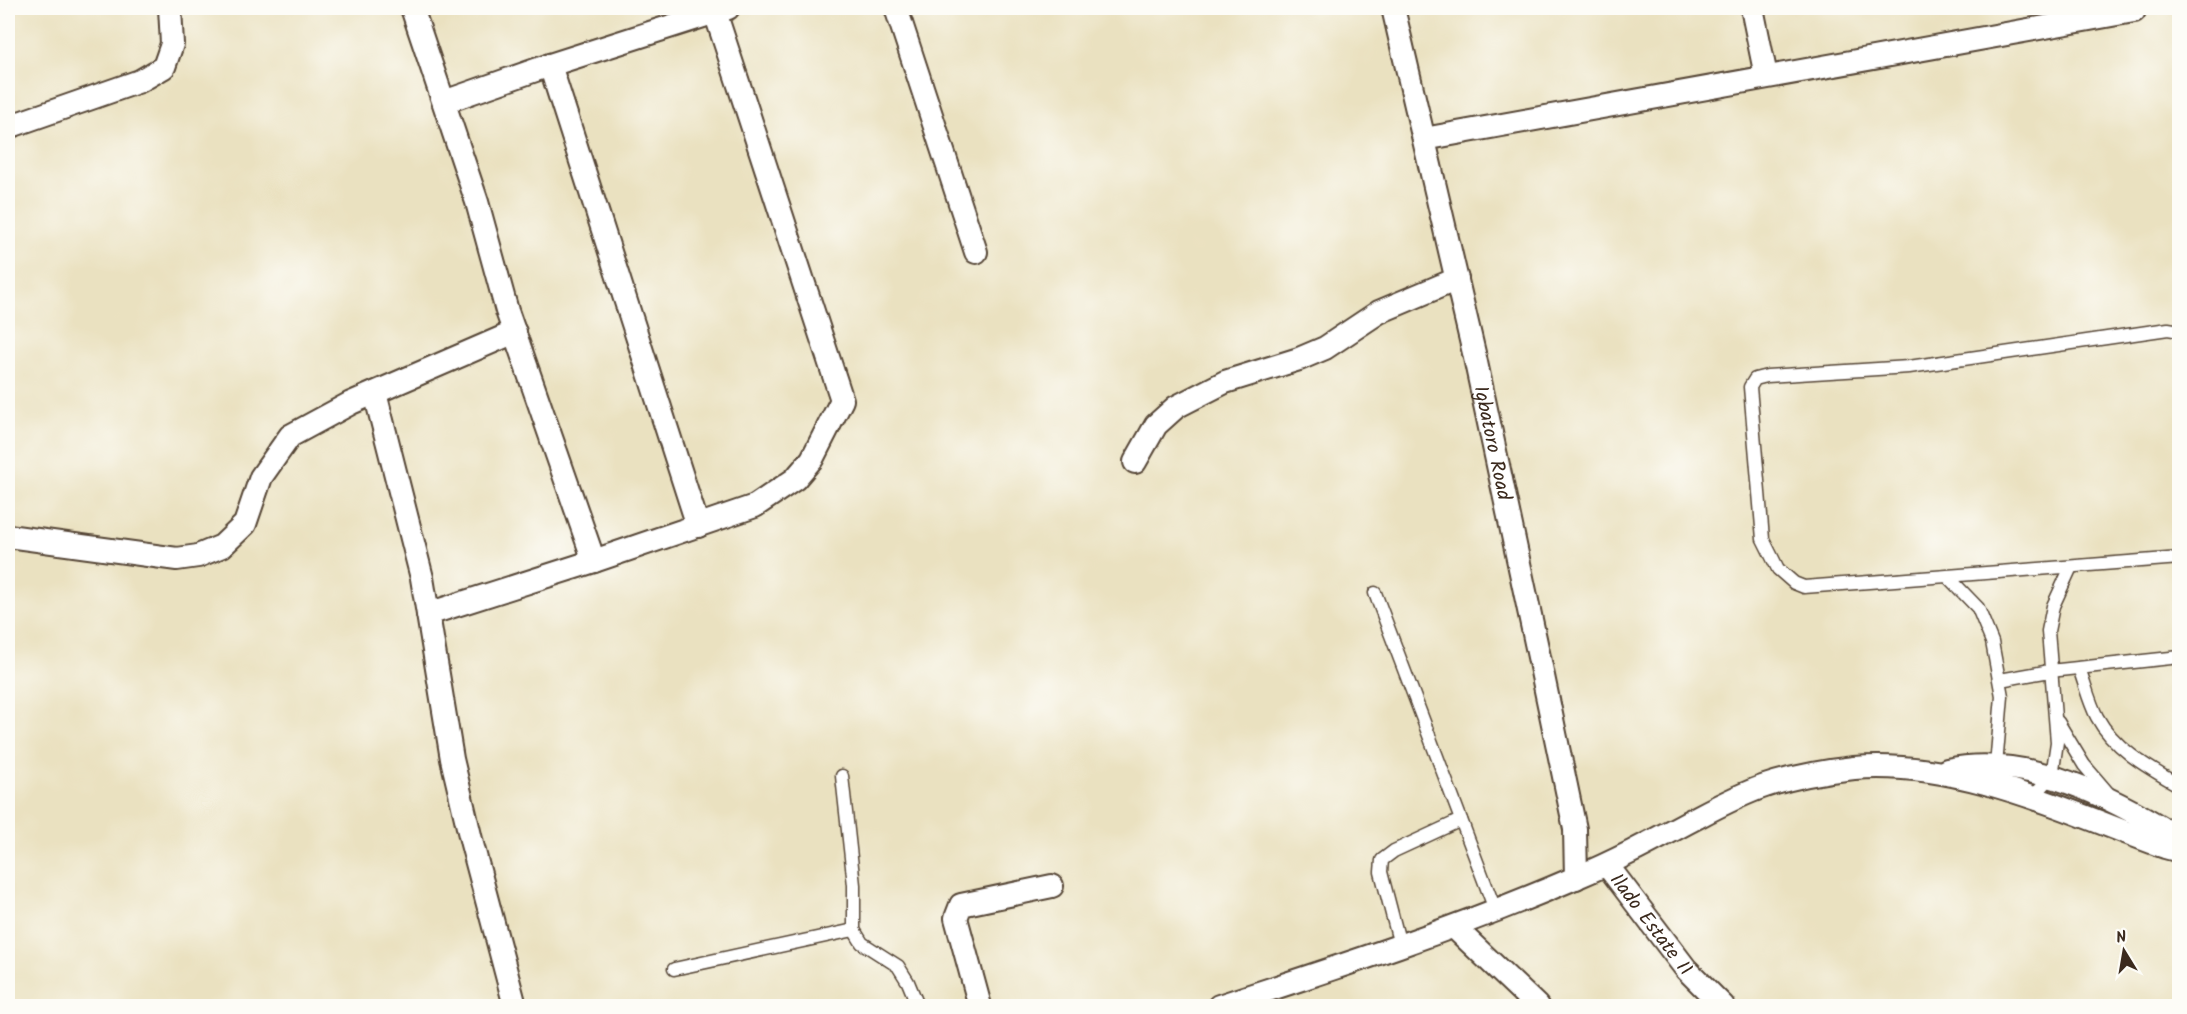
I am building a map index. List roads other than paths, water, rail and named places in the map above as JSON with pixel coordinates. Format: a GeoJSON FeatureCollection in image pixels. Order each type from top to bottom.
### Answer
{"type":"FeatureCollection","features":[{"type":"Feature","properties":{"kind":"street"},"geometry":{"type":"LineString","coordinates":[[8,127],[140,81],[164,67],[172,44],[170,8]]}},
{"type":"Feature","properties":{"kind":"street"},"geometry":{"type":"LineString","coordinates":[[412,8],[477,202],[507,311],[594,561]]}},
{"type":"Feature","properties":{"kind":"street"},"geometry":{"type":"LineString","coordinates":[[896,8],[976,252]]}},
{"type":"Feature","properties":{"kind":"street","name":"Igbatoro Road"},"geometry":{"type":"LineString","coordinates":[[1393,8],[1457,279],[1575,829],[1576,878]]}},
{"type":"Feature","properties":{"kind":"street"},"geometry":{"type":"LineString","coordinates":[[1752,8],[1766,76]]}},
{"type":"Feature","properties":{"kind":"street"},"geometry":{"type":"LineString","coordinates":[[428,614],[594,561],[754,506],[795,479],[812,459],[842,400],[721,10],[444,102]]}},
{"type":"Feature","properties":{"kind":"street"},"geometry":{"type":"LineString","coordinates":[[1424,139],[2133,11]]}},
{"type":"Feature","properties":{"kind":"street"},"geometry":{"type":"LineString","coordinates":[[550,65],[698,526]]}},
{"type":"Feature","properties":{"kind":"street"},"geometry":{"type":"LineString","coordinates":[[1135,462],[1156,425],[1176,407],[1225,382],[1299,360],[1325,348],[1378,312],[1457,279]]}},
{"type":"Feature","properties":{"kind":"street"},"geometry":{"type":"LineString","coordinates":[[8,536],[177,559],[198,556],[222,546],[245,524],[261,477],[291,436],[351,403],[515,332]]}},
{"type":"Feature","properties":{"kind":"street"},"geometry":{"type":"LineString","coordinates":[[375,393],[422,578],[452,759],[515,1006]]}},
{"type":"Feature","properties":{"kind":"street"},"geometry":{"type":"LineString","coordinates":[[1934,772],[1968,765],[2021,769],[2052,776],[2116,803],[2180,839]]}},
{"type":"Feature","properties":{"kind":"street"},"geometry":{"type":"LineString","coordinates":[[1219,1006],[1496,912],[1607,865],[1727,802],[1766,786],[1855,768],[1934,772],[1984,783],[2180,851]]}},
{"type":"Feature","properties":{"kind":"street","name":"Ilado Estate II"},"geometry":{"type":"LineString","coordinates":[[1607,865],[1686,969],[1723,1006]]}},
{"type":"Feature","properties":{"kind":"street"},"geometry":{"type":"LineString","coordinates":[[980,1006],[956,918],[957,911],[961,905],[1052,885]]}},
{"type":"Feature","properties":{"kind":"street"},"geometry":{"type":"LineString","coordinates":[[1454,927],[1537,1006]]}},
{"type":"Feature","properties":{"kind":"lane"},"geometry":{"type":"LineString","coordinates":[[2180,331],[2168,329],[1909,366],[1767,376],[1755,379],[1750,387],[1763,538],[1778,568],[1794,583],[1804,587],[1949,578],[2180,558]]}},
{"type":"Feature","properties":{"kind":"lane"},"geometry":{"type":"LineString","coordinates":[[2031,798],[2052,776],[2057,742],[2048,631],[2052,606],[2071,567]]}},
{"type":"Feature","properties":{"kind":"lane"},"geometry":{"type":"LineString","coordinates":[[1949,578],[1978,608],[1992,642],[2002,696],[1996,766]]}},
{"type":"Feature","properties":{"kind":"lane"},"geometry":{"type":"LineString","coordinates":[[1375,593],[1496,912]]}},
{"type":"Feature","properties":{"kind":"lane"},"geometry":{"type":"LineString","coordinates":[[2000,680],[2050,671],[2180,657]]}},
{"type":"Feature","properties":{"kind":"lane"},"geometry":{"type":"LineString","coordinates":[[2079,668],[2097,717],[2115,742],[2154,771],[2180,786]]}},
{"type":"Feature","properties":{"kind":"lane"},"geometry":{"type":"LineString","coordinates":[[2054,716],[2084,765],[2116,803]]}},
{"type":"Feature","properties":{"kind":"lane"},"geometry":{"type":"LineString","coordinates":[[842,776],[854,885],[854,930],[862,943],[898,966],[918,1006]]}},
{"type":"Feature","properties":{"kind":"lane"},"geometry":{"type":"LineString","coordinates":[[1400,945],[1381,872],[1382,860],[1394,851],[1461,820]]}},
{"type":"Feature","properties":{"kind":"lane"},"geometry":{"type":"LineString","coordinates":[[674,969],[854,930]]}}]}
